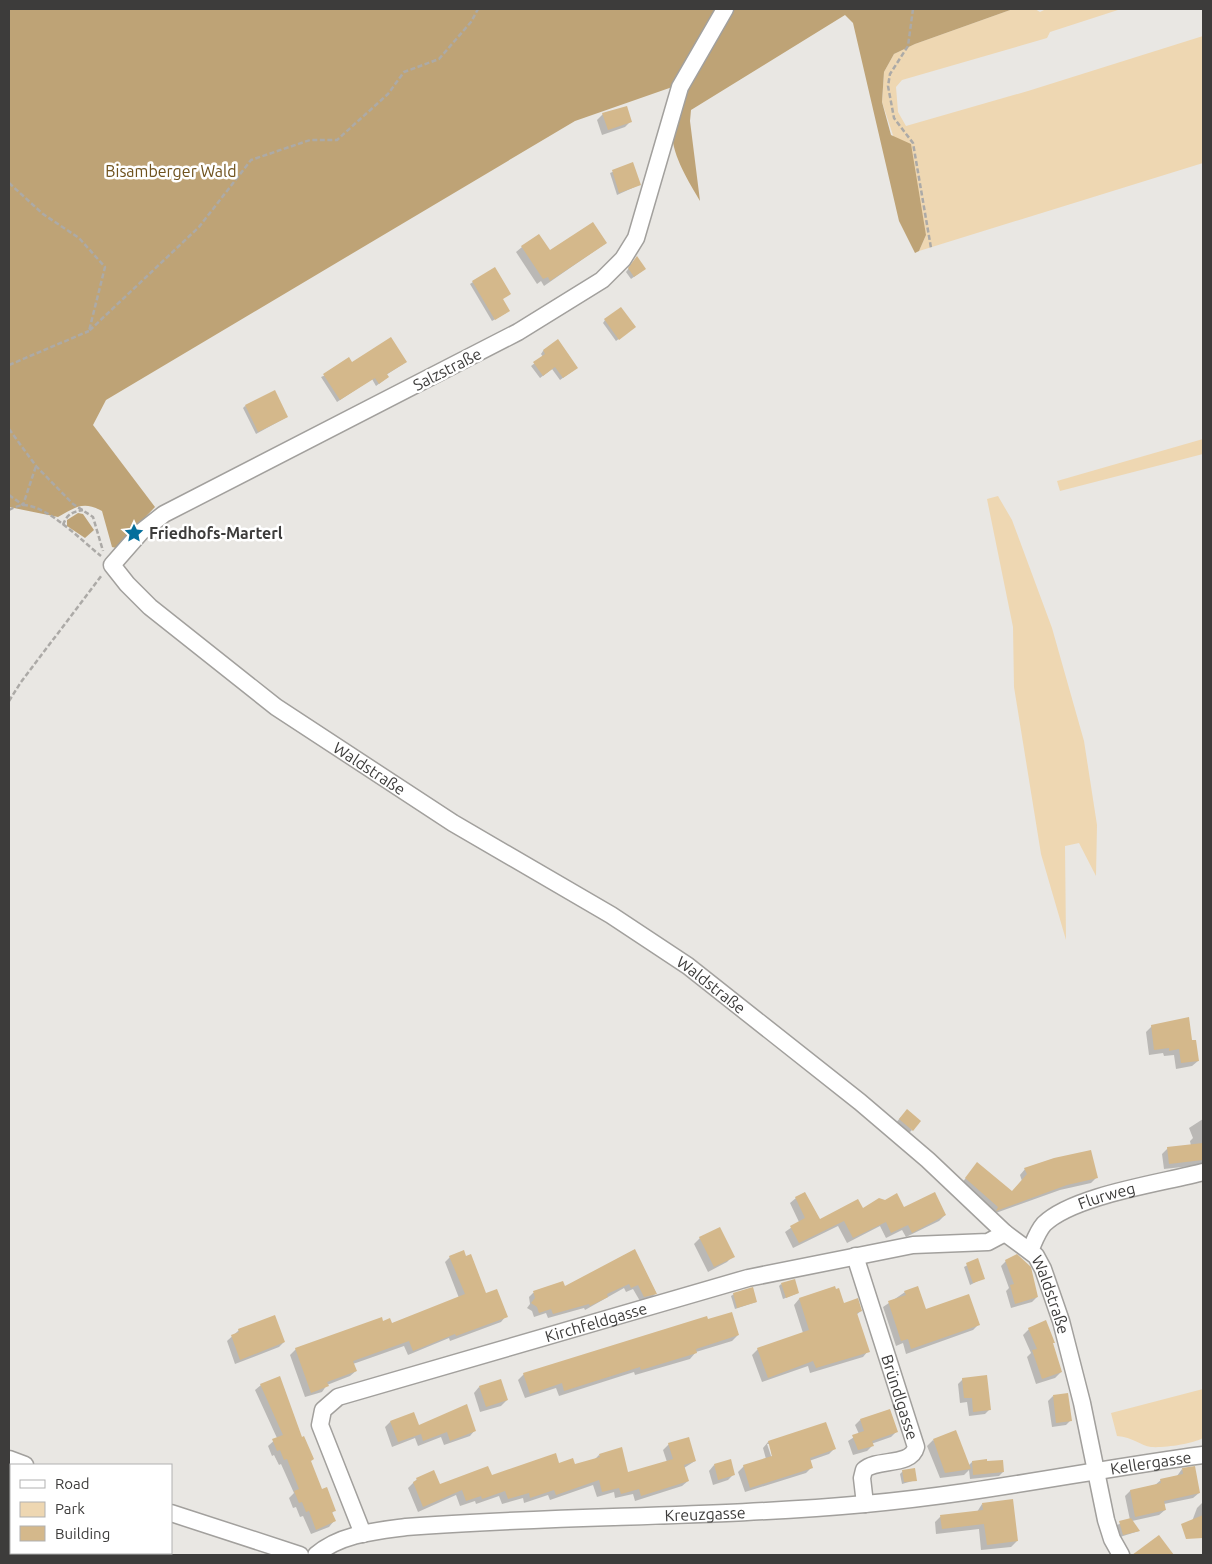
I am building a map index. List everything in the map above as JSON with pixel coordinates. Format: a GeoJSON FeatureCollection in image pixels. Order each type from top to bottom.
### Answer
{"type":"FeatureCollection","features":[{"type":"Feature","properties":{"kind":"street","name":"Salzstraße"},"geometry":{"type":"LineString","coordinates":[[112,565],[141,532],[164,514],[504,339],[602,280],[628,253],[640,226],[680,87],[724,9]]}},
{"type":"Feature","properties":{"kind":"street","name":"Waldstraße"},"geometry":{"type":"LineString","coordinates":[[112,565],[127,584],[150,606],[276,707],[452,823],[611,915],[688,966],[888,1126],[1005,1232],[1030,1251],[1041,1264],[1058,1310],[1080,1393],[1109,1529],[1121,1555]]}},
{"type":"Feature","properties":{"kind":"street","name":"Flurweg"},"geometry":{"type":"LineString","coordinates":[[1030,1251],[1041,1228],[1051,1219],[1068,1210],[1093,1200],[1203,1172]]}},
{"type":"Feature","properties":{"kind":"street","name":"Kirchfeldgasse"},"geometry":{"type":"LineString","coordinates":[[363,1534],[320,1425],[323,1410],[338,1397],[748,1278],[921,1244],[988,1242],[1005,1232]]}},
{"type":"Feature","properties":{"kind":"street","name":"Bründlgasse"},"geometry":{"type":"LineString","coordinates":[[855,1256],[916,1447],[914,1453],[907,1458],[874,1464],[864,1470],[862,1478],[865,1504]]}},
{"type":"Feature","properties":{"kind":"street","name":"Kellergasse"},"geometry":{"type":"LineString","coordinates":[[1096,1471],[1203,1455]]}},
{"type":"Feature","properties":{"kind":"street"},"geometry":{"type":"LineString","coordinates":[[9,1459],[22,1464]]}},
{"type":"Feature","properties":{"kind":"street","name":"Kreuzgasse"},"geometry":{"type":"LineString","coordinates":[[316,1555],[335,1543],[363,1534],[438,1524],[772,1511],[865,1504],[932,1497],[1096,1471]]}},
{"type":"Feature","properties":{"kind":"street"},"geometry":{"type":"LineString","coordinates":[[172,1513],[300,1555]]}},
{"type":"Feature","properties":{"kind":"path"},"geometry":{"type":"LineString","coordinates":[[9,366],[89,331],[199,228],[251,160],[310,140],[338,140],[388,94],[404,72],[439,59],[471,22],[478,9]]}},
{"type":"Feature","properties":{"kind":"path"},"geometry":{"type":"LineString","coordinates":[[913,9],[908,46],[890,74],[888,86],[894,118],[912,143],[931,248]]}},
{"type":"Feature","properties":{"kind":"path"},"geometry":{"type":"LineString","coordinates":[[9,184],[43,214],[79,238],[105,267],[89,331]]}},
{"type":"Feature","properties":{"kind":"path"},"geometry":{"type":"LineString","coordinates":[[9,429],[36,466],[73,504],[93,517],[101,548],[112,565]]}},
{"type":"Feature","properties":{"kind":"path"},"geometry":{"type":"LineString","coordinates":[[23,505],[36,466]]}},
{"type":"Feature","properties":{"kind":"path"},"geometry":{"type":"LineString","coordinates":[[9,495],[23,505],[40,511],[63,525],[112,565]]}},
{"type":"Feature","properties":{"kind":"path"},"geometry":{"type":"LineString","coordinates":[[9,510],[23,505]]}},
{"type":"Feature","properties":{"kind":"path"},"geometry":{"type":"LineString","coordinates":[[63,525],[65,518],[71,512],[84,510]]}},
{"type":"Feature","properties":{"kind":"path"},"geometry":{"type":"LineString","coordinates":[[9,701],[21,682],[112,565]]}},
{"type":"Feature","properties":{"kind":"green space","name":"Bisamberger Wald"},"geometry":{"type":"Polygon","coordinates":[[[9,9],[721,9],[678,85],[575,121],[106,400],[93,425],[155,507],[116,548],[112,547],[102,511],[90,506],[80,506],[58,517],[9,507],[9,9]]]}},
{"type":"Feature","properties":{"kind":"green space"},"geometry":{"type":"Polygon","coordinates":[[[730,9],[1013,9],[915,44],[894,54],[884,72],[882,102],[891,135],[911,144],[926,235],[919,251],[915,253],[899,221],[853,23],[845,15],[691,110],[690,121],[700,201],[682,169],[675,152],[672,134],[674,122],[686,89],[730,9]]]}},
{"type":"Feature","properties":{"kind":"green space"},"geometry":{"type":"Polygon","coordinates":[[[1013,9],[1035,9],[1040,12],[1046,9],[1121,9],[1050,32],[1047,38],[902,80],[896,87],[898,112],[906,126],[1028,91],[1203,36],[1203,163],[919,251],[926,235],[882,102],[884,72],[894,54],[915,44],[1013,9]]]}},
{"type":"Feature","properties":{"kind":"green space"},"geometry":{"type":"Polygon","coordinates":[[[1203,439],[1203,454],[1060,491],[1057,481],[1203,439]]]}},
{"type":"Feature","properties":{"kind":"green space"},"geometry":{"type":"Polygon","coordinates":[[[998,496],[1012,520],[1052,628],[1084,741],[1097,825],[1096,876],[1079,843],[1065,846],[1066,940],[1041,854],[1014,687],[1013,627],[987,499],[998,496]]]}},
{"type":"Feature","properties":{"kind":"green space"},"geometry":{"type":"Polygon","coordinates":[[[78,513],[83,514],[94,530],[85,538],[67,526],[67,520],[78,513]]]}},
{"type":"Feature","properties":{"kind":"green space"},"geometry":{"type":"Polygon","coordinates":[[[1203,1389],[1203,1438],[1185,1444],[1157,1447],[1147,1446],[1128,1438],[1117,1436],[1111,1413],[1203,1389]]]}},
{"type":"Feature","properties":{"kind":"building"},"geometry":{"type":"Polygon","coordinates":[[[627,106],[632,122],[608,130],[602,113],[627,106]]]}},
{"type":"Feature","properties":{"kind":"building"},"geometry":{"type":"Polygon","coordinates":[[[633,162],[641,185],[619,193],[612,170],[633,162]]]}},
{"type":"Feature","properties":{"kind":"building"},"geometry":{"type":"Polygon","coordinates":[[[593,222],[607,243],[550,281],[548,277],[543,279],[521,246],[539,234],[550,250],[593,222]]]}},
{"type":"Feature","properties":{"kind":"building"},"geometry":{"type":"Polygon","coordinates":[[[637,256],[646,269],[634,277],[628,268],[637,256]]]}},
{"type":"Feature","properties":{"kind":"building"},"geometry":{"type":"Polygon","coordinates":[[[495,267],[511,294],[503,299],[510,311],[495,320],[472,281],[495,267]]]}},
{"type":"Feature","properties":{"kind":"building"},"geometry":{"type":"Polygon","coordinates":[[[621,307],[636,327],[619,340],[604,319],[621,307]]]}},
{"type":"Feature","properties":{"kind":"building"},"geometry":{"type":"Polygon","coordinates":[[[391,337],[407,362],[387,374],[389,377],[379,384],[375,378],[340,400],[323,374],[349,357],[352,362],[391,337]]]}},
{"type":"Feature","properties":{"kind":"building"},"geometry":{"type":"Polygon","coordinates":[[[558,339],[578,368],[563,378],[555,367],[543,376],[533,362],[545,354],[543,350],[558,339]]]}},
{"type":"Feature","properties":{"kind":"building"},"geometry":{"type":"Polygon","coordinates":[[[275,390],[288,417],[258,432],[245,405],[275,390]]]}},
{"type":"Feature","properties":{"kind":"building"},"geometry":{"type":"Polygon","coordinates":[[[1189,1017],[1192,1040],[1196,1040],[1199,1061],[1181,1063],[1179,1049],[1169,1051],[1169,1048],[1154,1050],[1151,1025],[1189,1017]]]}},
{"type":"Feature","properties":{"kind":"building"},"geometry":{"type":"Polygon","coordinates":[[[907,1109],[921,1121],[913,1131],[899,1119],[907,1109]]]}},
{"type":"Feature","properties":{"kind":"building"},"geometry":{"type":"Polygon","coordinates":[[[1203,1143],[1203,1160],[1169,1164],[1167,1147],[1203,1143]]]}},
{"type":"Feature","properties":{"kind":"building"},"geometry":{"type":"Polygon","coordinates":[[[1091,1150],[1098,1178],[1067,1185],[996,1211],[998,1207],[965,1178],[977,1162],[1012,1191],[1027,1174],[1024,1168],[1054,1158],[1091,1150]]]}},
{"type":"Feature","properties":{"kind":"building"},"geometry":{"type":"Polygon","coordinates":[[[805,1192],[820,1219],[858,1199],[863,1208],[879,1198],[885,1200],[897,1193],[904,1207],[935,1192],[946,1215],[912,1233],[908,1225],[891,1233],[886,1222],[853,1238],[844,1221],[799,1243],[790,1226],[805,1218],[795,1197],[805,1192]]]}},
{"type":"Feature","properties":{"kind":"building"},"geometry":{"type":"Polygon","coordinates":[[[720,1227],[735,1257],[714,1267],[699,1237],[720,1227]]]}},
{"type":"Feature","properties":{"kind":"building"},"geometry":{"type":"Polygon","coordinates":[[[635,1249],[657,1294],[644,1297],[638,1285],[631,1288],[629,1284],[607,1294],[608,1297],[590,1306],[589,1304],[553,1314],[551,1309],[539,1313],[537,1307],[531,1303],[535,1298],[533,1291],[563,1281],[565,1286],[635,1249]]]}},
{"type":"Feature","properties":{"kind":"building"},"geometry":{"type":"Polygon","coordinates":[[[464,1250],[466,1256],[471,1254],[486,1293],[497,1289],[508,1317],[456,1336],[455,1334],[413,1351],[409,1341],[353,1361],[357,1371],[327,1382],[329,1386],[311,1393],[295,1348],[382,1317],[383,1321],[390,1318],[392,1323],[465,1294],[449,1256],[464,1250]]]}},
{"type":"Feature","properties":{"kind":"building"},"geometry":{"type":"Polygon","coordinates":[[[1017,1254],[1031,1267],[1038,1297],[1015,1304],[1010,1285],[1014,1284],[1005,1260],[1017,1254]]]}},
{"type":"Feature","properties":{"kind":"building"},"geometry":{"type":"Polygon","coordinates":[[[978,1258],[985,1279],[973,1283],[966,1263],[978,1258]]]}},
{"type":"Feature","properties":{"kind":"building"},"geometry":{"type":"Polygon","coordinates":[[[795,1279],[799,1293],[786,1298],[781,1283],[795,1279]]]}},
{"type":"Feature","properties":{"kind":"building"},"geometry":{"type":"Polygon","coordinates":[[[835,1286],[836,1289],[839,1288],[844,1303],[858,1298],[862,1311],[857,1313],[870,1352],[816,1368],[813,1361],[768,1378],[757,1348],[809,1330],[799,1298],[835,1286]]]}},
{"type":"Feature","properties":{"kind":"building"},"geometry":{"type":"Polygon","coordinates":[[[918,1286],[926,1309],[969,1294],[980,1325],[911,1349],[908,1339],[901,1341],[888,1301],[906,1295],[904,1291],[918,1286]]]}},
{"type":"Feature","properties":{"kind":"building"},"geometry":{"type":"Polygon","coordinates":[[[753,1287],[757,1302],[737,1308],[733,1293],[753,1287]]]}},
{"type":"Feature","properties":{"kind":"building"},"geometry":{"type":"Polygon","coordinates":[[[732,1312],[739,1335],[696,1349],[697,1353],[641,1370],[640,1367],[564,1391],[562,1383],[530,1394],[523,1373],[707,1316],[708,1319],[732,1312]]]}},
{"type":"Feature","properties":{"kind":"building"},"geometry":{"type":"Polygon","coordinates":[[[275,1315],[285,1342],[240,1360],[231,1335],[239,1332],[238,1329],[275,1315]]]}},
{"type":"Feature","properties":{"kind":"building"},"geometry":{"type":"Polygon","coordinates":[[[1046,1320],[1055,1343],[1053,1343],[1062,1372],[1042,1379],[1032,1350],[1037,1349],[1028,1328],[1046,1320]]]}},
{"type":"Feature","properties":{"kind":"building"},"geometry":{"type":"Polygon","coordinates":[[[987,1375],[991,1410],[973,1412],[972,1398],[964,1398],[962,1378],[987,1375]]]}},
{"type":"Feature","properties":{"kind":"building"},"geometry":{"type":"Polygon","coordinates":[[[280,1376],[302,1437],[304,1436],[314,1459],[311,1461],[322,1489],[327,1487],[336,1511],[332,1512],[336,1521],[316,1530],[309,1511],[306,1512],[302,1502],[299,1503],[294,1491],[299,1489],[287,1459],[284,1460],[280,1450],[277,1451],[272,1439],[283,1435],[260,1384],[280,1376]]]}},
{"type":"Feature","properties":{"kind":"building"},"geometry":{"type":"Polygon","coordinates":[[[501,1379],[508,1400],[486,1407],[479,1386],[501,1379]]]}},
{"type":"Feature","properties":{"kind":"building"},"geometry":{"type":"Polygon","coordinates":[[[1068,1393],[1072,1421],[1056,1423],[1053,1395],[1068,1393]]]}},
{"type":"Feature","properties":{"kind":"building"},"geometry":{"type":"Polygon","coordinates":[[[467,1404],[476,1431],[450,1441],[447,1432],[423,1441],[421,1434],[398,1442],[390,1421],[414,1412],[419,1425],[467,1404]]]}},
{"type":"Feature","properties":{"kind":"building"},"geometry":{"type":"Polygon","coordinates":[[[890,1409],[898,1432],[872,1441],[874,1446],[858,1450],[852,1435],[864,1431],[860,1419],[890,1409]]]}},
{"type":"Feature","properties":{"kind":"building"},"geometry":{"type":"Polygon","coordinates":[[[826,1422],[836,1449],[810,1458],[813,1468],[750,1488],[743,1465],[772,1456],[768,1441],[826,1422]]]}},
{"type":"Feature","properties":{"kind":"building"},"geometry":{"type":"Polygon","coordinates":[[[956,1430],[971,1469],[945,1473],[933,1439],[956,1430]]]}},
{"type":"Feature","properties":{"kind":"building"},"geometry":{"type":"Polygon","coordinates":[[[689,1437],[696,1461],[684,1465],[689,1481],[641,1496],[639,1489],[621,1494],[619,1488],[602,1492],[599,1480],[556,1495],[554,1490],[530,1498],[529,1493],[508,1499],[505,1491],[482,1499],[481,1496],[466,1501],[462,1490],[423,1507],[413,1482],[417,1480],[416,1478],[434,1470],[440,1484],[488,1466],[492,1475],[556,1453],[559,1463],[573,1458],[575,1464],[600,1457],[599,1454],[622,1447],[628,1472],[673,1459],[668,1443],[689,1437]]]}},
{"type":"Feature","properties":{"kind":"building"},"geometry":{"type":"Polygon","coordinates":[[[731,1459],[735,1475],[718,1480],[714,1464],[731,1459]]]}},
{"type":"Feature","properties":{"kind":"building"},"geometry":{"type":"Polygon","coordinates":[[[987,1459],[987,1461],[1003,1460],[1004,1472],[973,1475],[972,1461],[987,1459]]]}},
{"type":"Feature","properties":{"kind":"building"},"geometry":{"type":"Polygon","coordinates":[[[1195,1466],[1200,1493],[1164,1501],[1166,1510],[1135,1517],[1130,1490],[1161,1483],[1160,1479],[1183,1474],[1182,1468],[1195,1466]]]}},
{"type":"Feature","properties":{"kind":"building"},"geometry":{"type":"Polygon","coordinates":[[[915,1468],[917,1481],[904,1482],[902,1470],[915,1468]]]}},
{"type":"Feature","properties":{"kind":"building"},"geometry":{"type":"Polygon","coordinates":[[[1013,1499],[1018,1541],[987,1545],[984,1524],[942,1529],[940,1515],[983,1510],[982,1503],[1013,1499]]]}},
{"type":"Feature","properties":{"kind":"building"},"geometry":{"type":"Polygon","coordinates":[[[1203,1515],[1203,1538],[1186,1539],[1181,1524],[1203,1515]]]}},
{"type":"Feature","properties":{"kind":"building"},"geometry":{"type":"Polygon","coordinates":[[[1131,1518],[1140,1531],[1123,1535],[1119,1521],[1131,1518]]]}},
{"type":"Feature","properties":{"kind":"building"},"geometry":{"type":"Polygon","coordinates":[[[1159,1535],[1174,1555],[1132,1555],[1159,1535]]]}},
{"type":"Feature","properties":{"kind":"place","name":"Friedhofs-Marterl"},"geometry":{"type":"Point","coordinates":[134,533]}}]}
